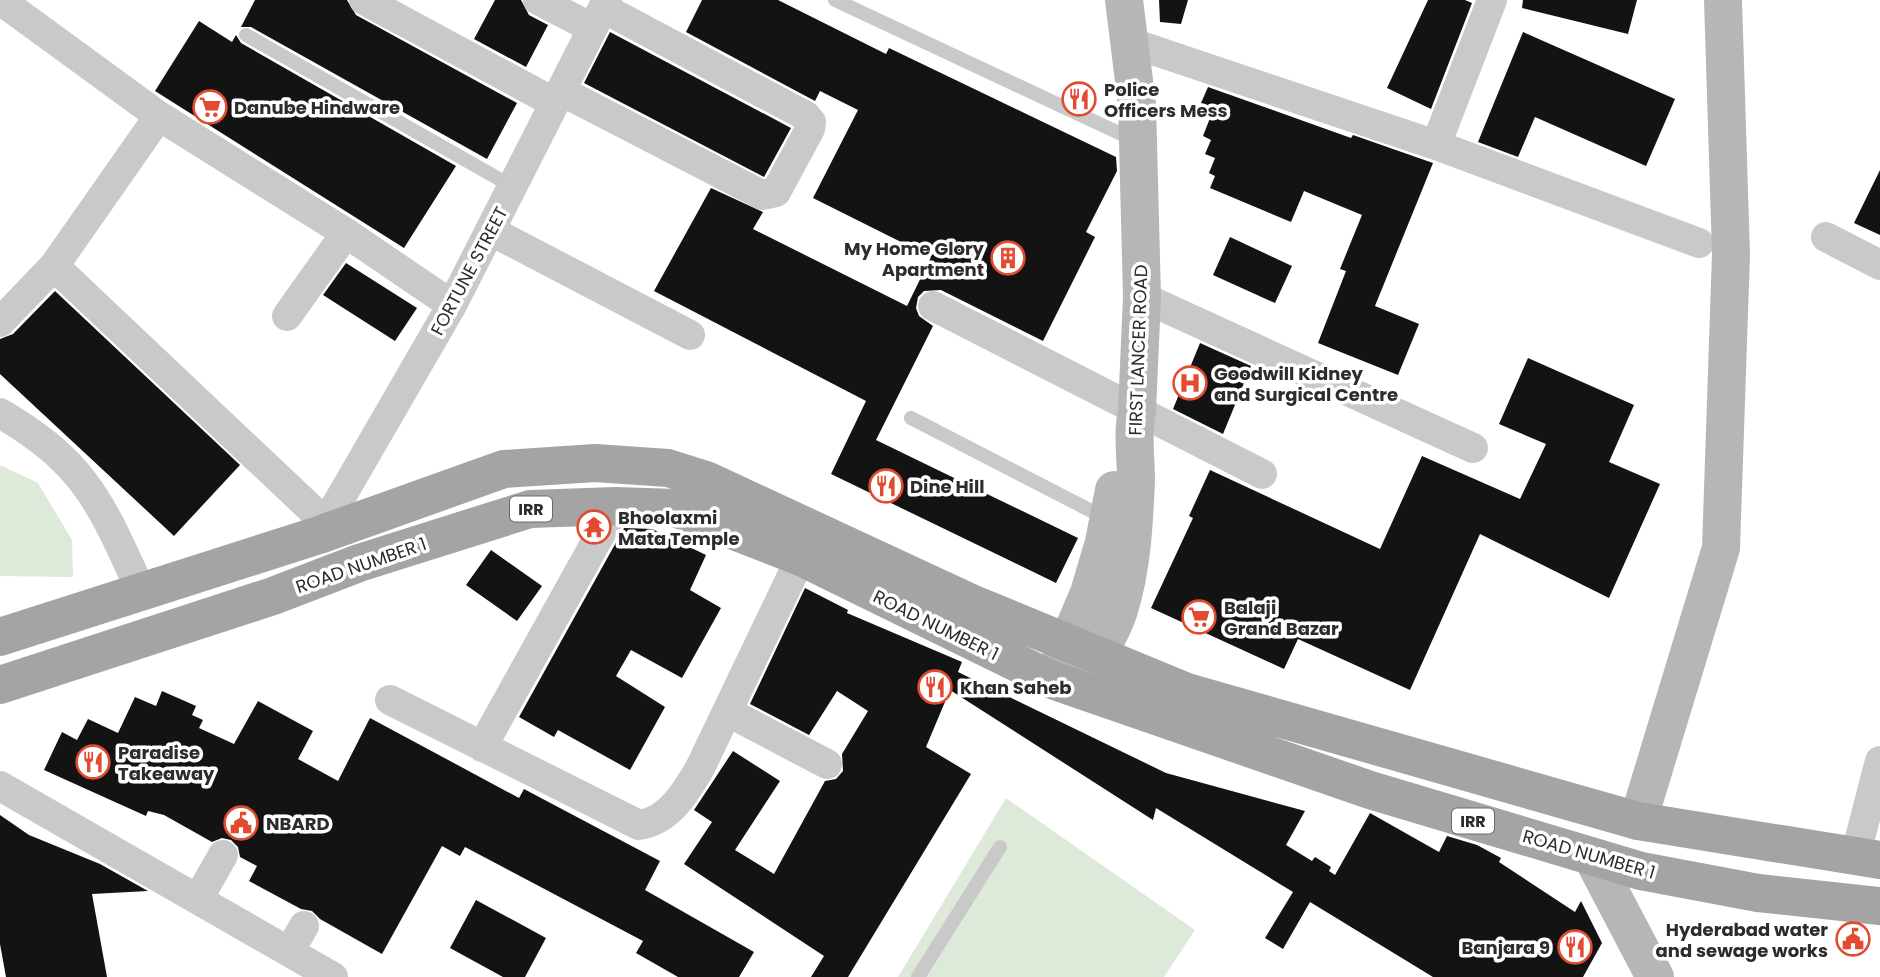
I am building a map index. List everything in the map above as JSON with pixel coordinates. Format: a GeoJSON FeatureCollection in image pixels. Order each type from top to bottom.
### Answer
{"type":"FeatureCollection","features":[{"type":"Feature","properties":{"kind":"main road","name":"ROAD NUMBER 1"},"geometry":{"type":"LineString","coordinates":[[0,637],[504,469],[595,463],[668,468],[706,480],[971,603],[1187,692],[1638,821],[1868,859]]}},
{"type":"Feature","properties":{"kind":"main road","name":"ROAD NUMBER 1"},"geometry":{"type":"LineString","coordinates":[[0,685],[85,660],[359,563],[530,509],[616,506],[675,508],[801,557],[1065,684],[1370,790],[1641,871],[1758,893],[1880,905]]}},
{"type":"Feature","properties":{"kind":"main road"},"geometry":{"type":"LineString","coordinates":[[0,612],[69,615]]}},
{"type":"Feature","properties":{"kind":"main road"},"geometry":{"type":"LineString","coordinates":[[0,704],[85,660]]}},
{"type":"Feature","properties":{"kind":"street"},"geometry":{"type":"LineString","coordinates":[[0,0],[159,116],[346,233],[452,305]]}},
{"type":"Feature","properties":{"kind":"street"},"geometry":{"type":"LineString","coordinates":[[364,0],[762,195],[776,192],[810,129],[811,122],[806,116],[601,12],[538,0]]}},
{"type":"Feature","properties":{"kind":"street","name":"FIRST LANCER ROAD"},"geometry":{"type":"LineString","coordinates":[[1065,684],[1082,648],[1119,611],[1129,569],[1136,478],[1135,419],[1142,297],[1138,142],[1124,0]]}},
{"type":"Feature","properties":{"kind":"street"},"geometry":{"type":"LineString","coordinates":[[1436,145],[1492,0]]}},
{"type":"Feature","properties":{"kind":"street"},"geometry":{"type":"LineString","coordinates":[[1638,821],[1721,548],[1731,254],[1723,0]]}},
{"type":"Feature","properties":{"kind":"street","name":"FORTUNE STREET"},"geometry":{"type":"LineString","coordinates":[[322,529],[452,305],[601,12]]}},
{"type":"Feature","properties":{"kind":"street"},"geometry":{"type":"LineString","coordinates":[[1129,42],[1436,145],[1699,243]]}},
{"type":"Feature","properties":{"kind":"street"},"geometry":{"type":"LineString","coordinates":[[0,322],[54,265],[159,116]]}},
{"type":"Feature","properties":{"kind":"street"},"geometry":{"type":"LineString","coordinates":[[491,231],[690,335]]}},
{"type":"Feature","properties":{"kind":"street"},"geometry":{"type":"LineString","coordinates":[[287,316],[346,233]]}},
{"type":"Feature","properties":{"kind":"street"},"geometry":{"type":"LineString","coordinates":[[1826,237],[1880,265]]}},
{"type":"Feature","properties":{"kind":"street"},"geometry":{"type":"LineString","coordinates":[[54,265],[322,529]]}},
{"type":"Feature","properties":{"kind":"street"},"geometry":{"type":"LineString","coordinates":[[1142,297],[1474,448]]}},
{"type":"Feature","properties":{"kind":"street"},"geometry":{"type":"LineString","coordinates":[[933,306],[1135,419],[1262,474]]}},
{"type":"Feature","properties":{"kind":"street"},"geometry":{"type":"LineString","coordinates":[[0,413],[39,436],[73,467],[103,507],[141,592]]}},
{"type":"Feature","properties":{"kind":"street"},"geometry":{"type":"LineString","coordinates":[[1082,648],[1089,593],[1115,481],[1135,419]]}},
{"type":"Feature","properties":{"kind":"street"},"geometry":{"type":"LineString","coordinates":[[482,747],[616,506]]}},
{"type":"Feature","properties":{"kind":"street"},"geometry":{"type":"LineString","coordinates":[[390,700],[639,825],[650,824],[683,797],[728,712],[801,557]]}},
{"type":"Feature","properties":{"kind":"street"},"geometry":{"type":"LineString","coordinates":[[728,712],[827,764]]}},
{"type":"Feature","properties":{"kind":"street"},"geometry":{"type":"LineString","coordinates":[[1868,859],[1880,761]]}},
{"type":"Feature","properties":{"kind":"street"},"geometry":{"type":"LineString","coordinates":[[0,786],[198,899],[296,939],[333,977]]}},
{"type":"Feature","properties":{"kind":"street"},"geometry":{"type":"LineString","coordinates":[[198,899],[223,855]]}},
{"type":"Feature","properties":{"kind":"street"},"geometry":{"type":"LineString","coordinates":[[1592,857],[1655,977]]}},
{"type":"Feature","properties":{"kind":"lane"},"geometry":{"type":"LineString","coordinates":[[835,0],[1138,142]]}},
{"type":"Feature","properties":{"kind":"lane"},"geometry":{"type":"LineString","coordinates":[[246,34],[513,187]]}},
{"type":"Feature","properties":{"kind":"lane"},"geometry":{"type":"LineString","coordinates":[[911,418],[1108,520]]}},
{"type":"Feature","properties":{"kind":"lane"},"geometry":{"type":"LineString","coordinates":[[918,977],[1000,847]]}},
{"type":"Feature","properties":{"kind":"green space"},"geometry":{"type":"Polygon","coordinates":[[[0,465],[38,483],[72,540],[73,577],[0,576],[0,465]]]}},
{"type":"Feature","properties":{"kind":"green space"},"geometry":{"type":"Polygon","coordinates":[[[1006,798],[1195,930],[1164,977],[898,977],[1006,798]]]}},
{"type":"Feature","properties":{"kind":"building"},"geometry":{"type":"Polygon","coordinates":[[[255,0],[347,0],[356,15],[517,103],[487,159],[251,27],[241,27],[255,0]]]}},
{"type":"Feature","properties":{"kind":"building"},"geometry":{"type":"Polygon","coordinates":[[[495,0],[521,0],[529,15],[548,25],[526,67],[474,39],[495,0]]]}},
{"type":"Feature","properties":{"kind":"building"},"geometry":{"type":"Polygon","coordinates":[[[702,0],[778,0],[886,54],[889,48],[1116,157],[1117,171],[1086,232],[1095,237],[1043,341],[941,290],[924,291],[918,297],[916,308],[919,316],[933,326],[876,440],[1078,538],[1056,583],[831,474],[866,401],[654,291],[711,188],[763,212],[753,229],[907,306],[931,257],[813,198],[858,110],[820,91],[815,101],[686,32],[702,0]]]}},
{"type":"Feature","properties":{"kind":"building"},"geometry":{"type":"Polygon","coordinates":[[[1159,0],[1188,0],[1181,24],[1160,22],[1159,0]]]}},
{"type":"Feature","properties":{"kind":"building"},"geometry":{"type":"Polygon","coordinates":[[[1428,0],[1465,0],[1472,3],[1431,109],[1387,88],[1428,0]]]}},
{"type":"Feature","properties":{"kind":"building"},"geometry":{"type":"Polygon","coordinates":[[[1523,0],[1637,0],[1628,34],[1522,8],[1523,0]]]}},
{"type":"Feature","properties":{"kind":"building"},"geometry":{"type":"Polygon","coordinates":[[[199,21],[232,42],[236,35],[241,43],[456,166],[404,248],[155,91],[199,21]]]}},
{"type":"Feature","properties":{"kind":"building"},"geometry":{"type":"Polygon","coordinates":[[[610,32],[791,128],[764,177],[584,83],[610,32]]]}},
{"type":"Feature","properties":{"kind":"building"},"geometry":{"type":"Polygon","coordinates":[[[1523,32],[1675,99],[1646,166],[1535,117],[1518,157],[1478,142],[1523,32]]]}},
{"type":"Feature","properties":{"kind":"building"},"geometry":{"type":"Polygon","coordinates":[[[1208,87],[1351,138],[1353,135],[1433,163],[1375,306],[1419,324],[1398,375],[1318,343],[1346,271],[1340,269],[1362,215],[1304,191],[1291,222],[1210,188],[1215,176],[1209,173],[1215,158],[1205,154],[1211,140],[1203,136],[1210,118],[1203,114],[1206,105],[1201,103],[1208,87]]]}},
{"type":"Feature","properties":{"kind":"building"},"geometry":{"type":"Polygon","coordinates":[[[1880,170],[1880,235],[1854,223],[1880,170]]]}},
{"type":"Feature","properties":{"kind":"building"},"geometry":{"type":"Polygon","coordinates":[[[1230,237],[1292,266],[1275,303],[1213,275],[1230,237]]]}},
{"type":"Feature","properties":{"kind":"building"},"geometry":{"type":"Polygon","coordinates":[[[346,263],[417,308],[395,341],[323,295],[346,263]]]}},
{"type":"Feature","properties":{"kind":"building"},"geometry":{"type":"Polygon","coordinates":[[[55,291],[240,465],[174,536],[0,374],[0,339],[13,334],[55,291]]]}},
{"type":"Feature","properties":{"kind":"building"},"geometry":{"type":"Polygon","coordinates":[[[1200,343],[1251,366],[1223,434],[1173,409],[1200,343]]]}},
{"type":"Feature","properties":{"kind":"building"},"geometry":{"type":"Polygon","coordinates":[[[1528,358],[1634,405],[1609,462],[1660,484],[1609,598],[1480,534],[1410,690],[1298,639],[1284,669],[1151,608],[1193,518],[1189,516],[1210,470],[1380,549],[1422,456],[1520,499],[1546,444],[1499,424],[1528,358]]]}},
{"type":"Feature","properties":{"kind":"building"},"geometry":{"type":"Polygon","coordinates":[[[624,528],[652,529],[706,555],[690,590],[721,608],[682,678],[631,650],[616,676],[665,707],[630,770],[558,730],[554,737],[519,717],[624,528]]]}},
{"type":"Feature","properties":{"kind":"building"},"geometry":{"type":"Polygon","coordinates":[[[491,550],[542,586],[517,621],[466,585],[491,550]]]}},
{"type":"Feature","properties":{"kind":"building"},"geometry":{"type":"Polygon","coordinates":[[[805,588],[848,610],[847,613],[962,662],[958,672],[1166,773],[1305,811],[1286,845],[1312,861],[1315,857],[1331,867],[1329,871],[1335,875],[1370,813],[1439,852],[1447,836],[1477,845],[1501,858],[1499,862],[1575,912],[1581,901],[1602,943],[1583,977],[1433,977],[1310,902],[1283,949],[1265,938],[1293,892],[1156,808],[1153,820],[950,690],[926,747],[971,774],[848,977],[811,977],[824,956],[684,864],[712,822],[694,810],[733,751],[780,781],[735,850],[774,874],[825,781],[836,779],[843,771],[842,754],[868,711],[837,691],[809,735],[750,704],[805,588]]]}},
{"type":"Feature","properties":{"kind":"building"},"geometry":{"type":"Polygon","coordinates":[[[162,691],[196,706],[192,715],[203,720],[199,728],[234,744],[258,701],[313,731],[298,759],[338,781],[370,718],[519,798],[524,789],[660,861],[645,890],[754,952],[739,977],[678,977],[636,953],[643,941],[465,847],[460,856],[442,846],[382,954],[320,919],[312,911],[301,909],[249,881],[257,866],[240,857],[238,847],[231,840],[222,838],[212,842],[164,815],[148,811],[146,816],[44,770],[62,732],[77,740],[88,719],[118,733],[135,697],[156,706],[162,691]]]}},
{"type":"Feature","properties":{"kind":"building"},"geometry":{"type":"Polygon","coordinates":[[[0,815],[29,835],[100,864],[148,891],[92,894],[107,977],[6,977],[0,944],[0,815]]]}},
{"type":"Feature","properties":{"kind":"building"},"geometry":{"type":"Polygon","coordinates":[[[476,900],[546,938],[525,977],[503,977],[450,948],[476,900]]]}},
{"type":"Feature","properties":{"kind":"place","name":"Police Officers Mess"},"geometry":{"type":"Point","coordinates":[1079,99]}},
{"type":"Feature","properties":{"kind":"place","name":"Danube Hindware"},"geometry":{"type":"Point","coordinates":[210,107]}},
{"type":"Feature","properties":{"kind":"place","name":"My Home Glory Apartment"},"geometry":{"type":"Point","coordinates":[1008,258]}},
{"type":"Feature","properties":{"kind":"place","name":"Goodwill Kidney and Surgical Centre"},"geometry":{"type":"Point","coordinates":[1190,383]}},
{"type":"Feature","properties":{"kind":"place","name":"Dine Hill"},"geometry":{"type":"Point","coordinates":[886,486]}},
{"type":"Feature","properties":{"kind":"place","name":"Bhoolaxmi Mata Temple"},"geometry":{"type":"Point","coordinates":[594,527]}},
{"type":"Feature","properties":{"kind":"place","name":"Balaji Grand Bazar"},"geometry":{"type":"Point","coordinates":[1199,617]}},
{"type":"Feature","properties":{"kind":"place","name":"Khan Saheb"},"geometry":{"type":"Point","coordinates":[935,687]}},
{"type":"Feature","properties":{"kind":"place","name":"Paradise Takeaway"},"geometry":{"type":"Point","coordinates":[93,762]}},
{"type":"Feature","properties":{"kind":"place","name":"NBARD"},"geometry":{"type":"Point","coordinates":[241,823]}},
{"type":"Feature","properties":{"kind":"place","name":"Hyderabad water and sewage works"},"geometry":{"type":"Point","coordinates":[1853,939]}},
{"type":"Feature","properties":{"kind":"place","name":"Banjara 9"},"geometry":{"type":"Point","coordinates":[1575,947]}}]}
